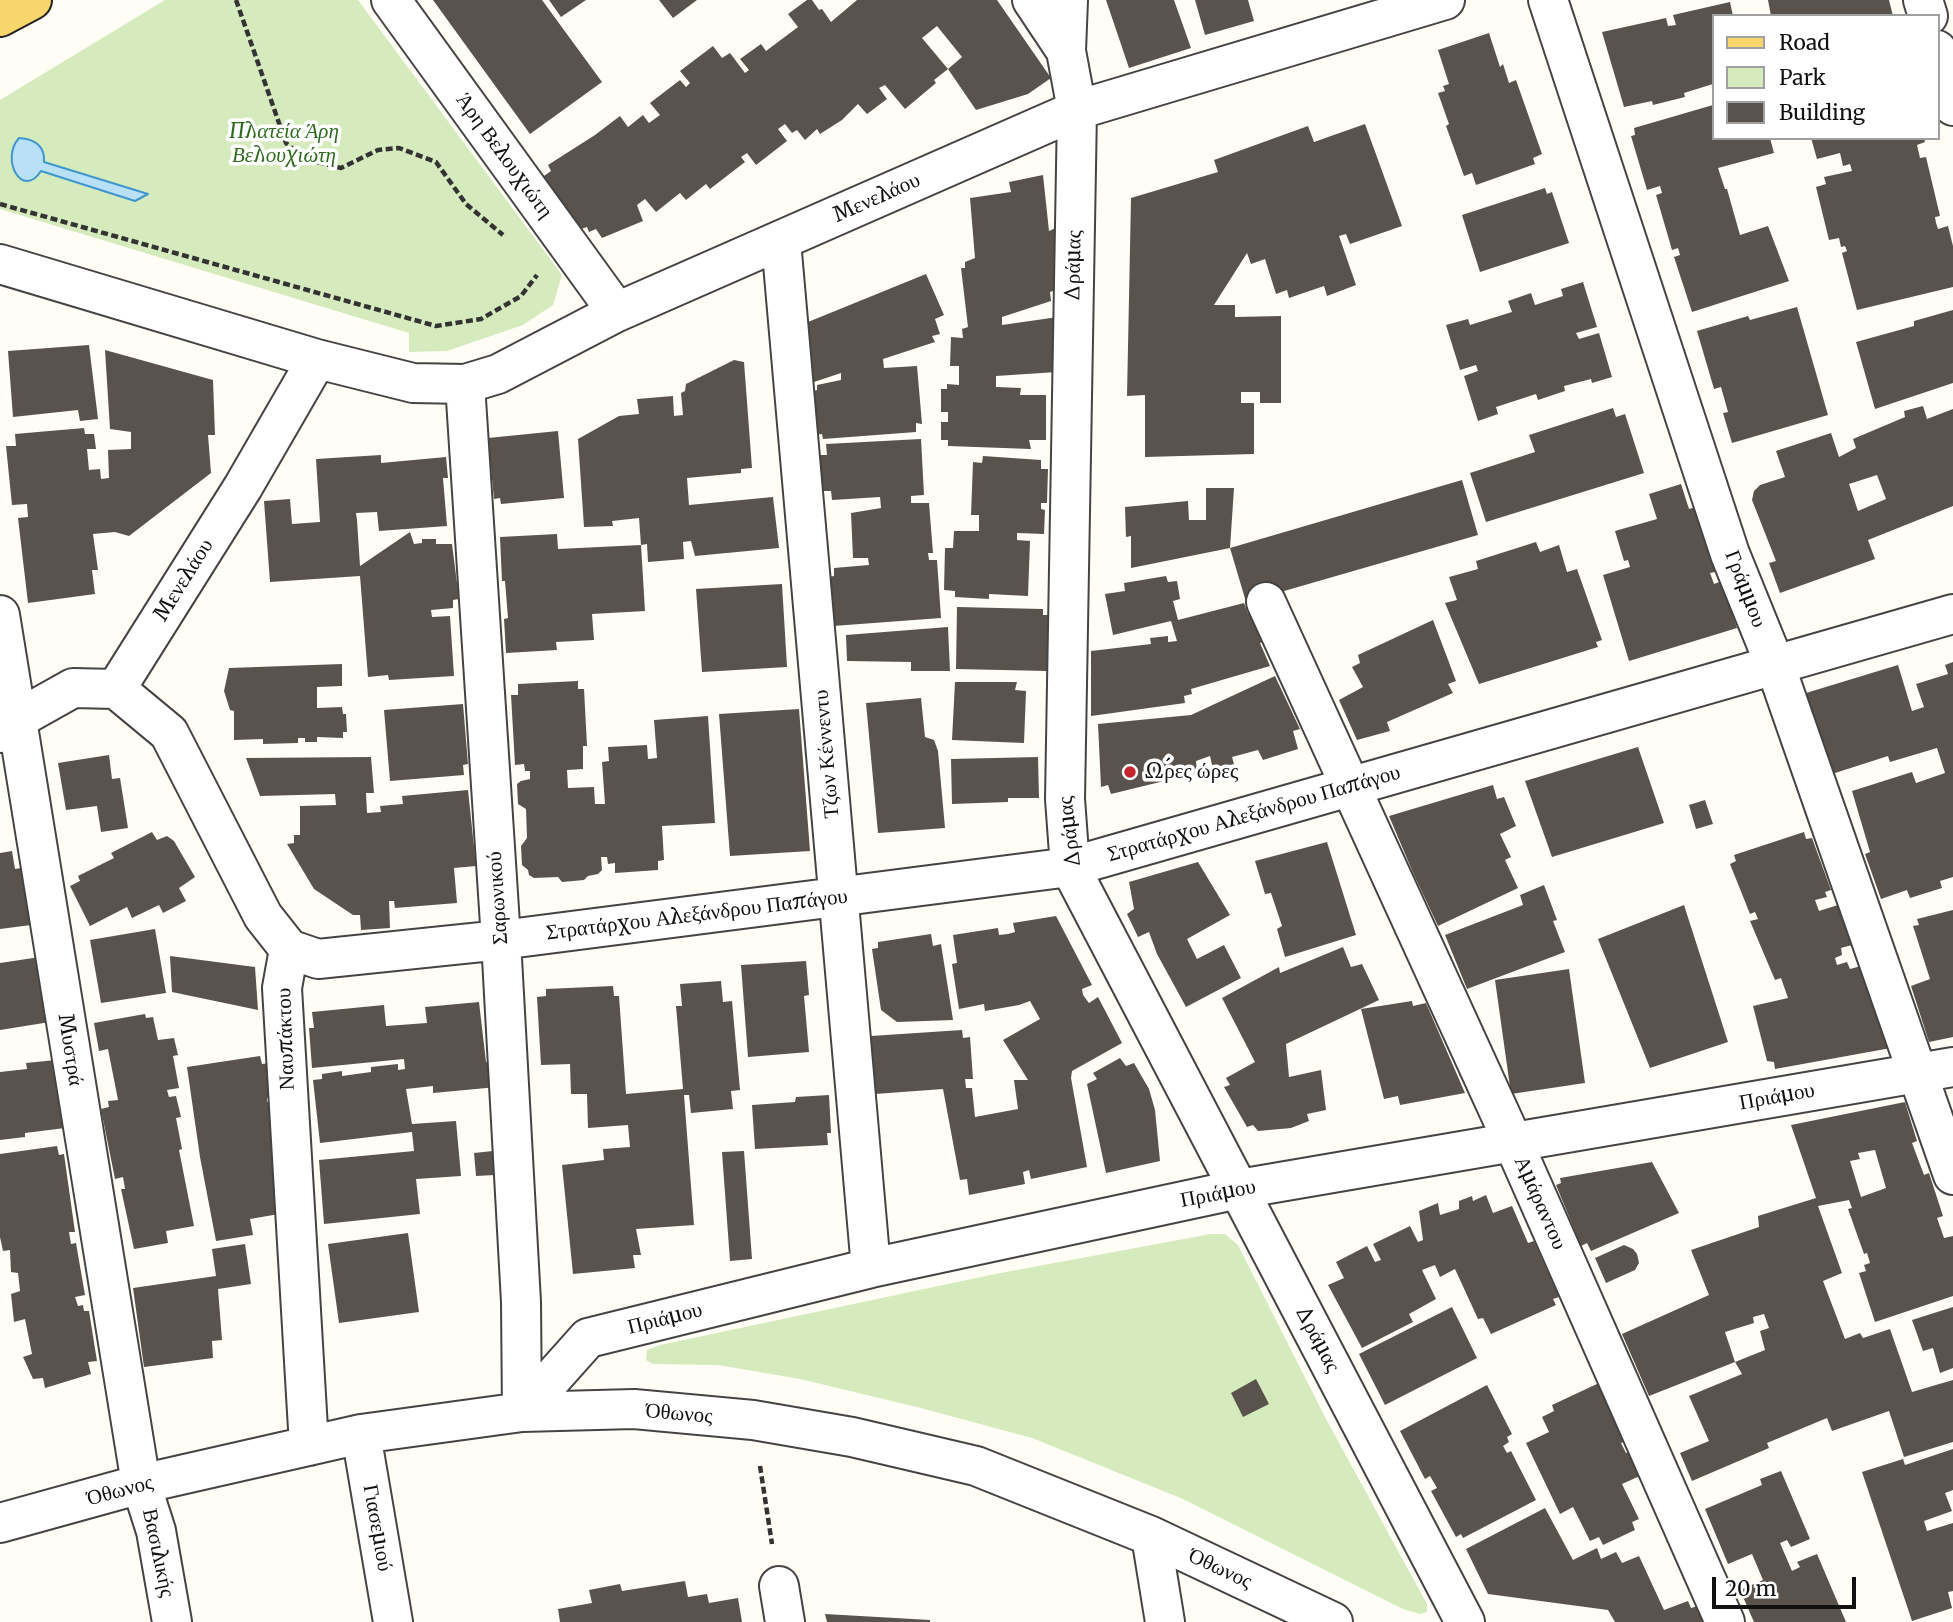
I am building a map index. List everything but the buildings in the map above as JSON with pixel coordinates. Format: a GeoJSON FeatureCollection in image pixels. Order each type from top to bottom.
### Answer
{"type":"FeatureCollection","features":[{"type":"Feature","properties":{"kind":"main road"},"geometry":{"type":"LineString","coordinates":[[0,18],[32,0]]}},
{"type":"Feature","properties":{"kind":"street","name":"Άρη Βελουχιώτη"},"geometry":{"type":"LineString","coordinates":[[391,0],[617,312]]}},
{"type":"Feature","properties":{"kind":"street","name":"Δράμας"},"geometry":{"type":"LineString","coordinates":[[1032,0],[1066,51],[1077,110],[1065,799],[1070,867],[1465,1622]]}},
{"type":"Feature","properties":{"kind":"street"},"geometry":{"type":"LineString","coordinates":[[1066,51],[1068,0]]}},
{"type":"Feature","properties":{"kind":"street","name":"Μενελάου"},"geometry":{"type":"LineString","coordinates":[[0,264],[317,359],[413,383],[465,384],[498,374],[617,312],[1077,110],[1445,0]]}},
{"type":"Feature","properties":{"kind":"street","name":"Γράμμου"},"geometry":{"type":"LineString","coordinates":[[1548,0],[1730,554],[1936,1070],[1953,1175]]}},
{"type":"Feature","properties":{"kind":"street"},"geometry":{"type":"LineString","coordinates":[[1939,57],[1953,106]]}},
{"type":"Feature","properties":{"kind":"street","name":"Τζων Κέννεντυ"},"geometry":{"type":"LineString","coordinates":[[780,241],[871,1268]]}},
{"type":"Feature","properties":{"kind":"street","name":"Μενελάου"},"geometry":{"type":"LineString","coordinates":[[116,689],[243,487],[317,359]]}},
{"type":"Feature","properties":{"kind":"street","name":"Σαρωνικού"},"geometry":{"type":"LineString","coordinates":[[465,384],[501,940],[521,1302],[522,1412]]}},
{"type":"Feature","properties":{"kind":"street","name":"Αμάραντου"},"geometry":{"type":"LineString","coordinates":[[1266,602],[1513,1142],[1725,1622]]}},
{"type":"Feature","properties":{"kind":"street","name":"Στρατάρχου Αλεξάνδρου Παπάγου"},"geometry":{"type":"LineString","coordinates":[[289,949],[318,959],[501,940],[1070,867],[1953,614]]}},
{"type":"Feature","properties":{"kind":"street","name":"Μυστρά"},"geometry":{"type":"LineString","coordinates":[[0,615],[8,727],[141,1485]]}},
{"type":"Feature","properties":{"kind":"street"},"geometry":{"type":"LineString","coordinates":[[8,727],[73,688],[116,689],[169,733],[263,916],[289,949]]}},
{"type":"Feature","properties":{"kind":"street","name":"Ναυπάκτου"},"geometry":{"type":"LineString","coordinates":[[289,949],[282,988],[309,1446]]}},
{"type":"Feature","properties":{"kind":"street","name":"Πριάμου"},"geometry":{"type":"LineString","coordinates":[[522,1412],[589,1338],[871,1268],[1240,1189],[1936,1070]]}},
{"type":"Feature","properties":{"kind":"street","name":"Όθωνος"},"geometry":{"type":"LineString","coordinates":[[0,1523],[141,1485],[361,1434],[522,1412],[634,1409],[753,1420],[852,1437],[976,1466],[1151,1536],[1333,1622]]}},
{"type":"Feature","properties":{"kind":"street","name":"Γιασεμιού"},"geometry":{"type":"LineString","coordinates":[[361,1434],[393,1622]]}},
{"type":"Feature","properties":{"kind":"street","name":"Βασιλικής"},"geometry":{"type":"LineString","coordinates":[[141,1485],[156,1531],[172,1622]]}},
{"type":"Feature","properties":{"kind":"street"},"geometry":{"type":"LineString","coordinates":[[1151,1536],[1165,1622]]}},
{"type":"Feature","properties":{"kind":"path"},"geometry":{"type":"LineString","coordinates":[[236,0],[286,144],[304,159],[341,168],[378,150],[399,148],[436,162],[466,204],[507,238]]}},
{"type":"Feature","properties":{"kind":"path"},"geometry":{"type":"LineString","coordinates":[[0,204],[436,326],[481,319],[491,314],[521,296],[544,266],[572,249]]}},
{"type":"Feature","properties":{"kind":"path"},"geometry":{"type":"LineString","coordinates":[[753,1420],[782,1604]]}},
{"type":"Feature","properties":{"kind":"green space","name":"Πλατεία Άρη Βελουχιώτη"},"geometry":{"type":"Polygon","coordinates":[[[165,0],[358,0],[562,275],[553,305],[523,325],[447,351],[409,352],[409,333],[0,209],[0,100],[165,0]]]}},
{"type":"Feature","properties":{"kind":"green space"},"geometry":{"type":"Polygon","coordinates":[[[1211,1234],[1225,1234],[1238,1245],[1325,1417],[1427,1604],[1427,1612],[1420,1614],[1403,1609],[1183,1499],[1032,1438],[800,1379],[718,1365],[653,1364],[646,1360],[647,1350],[660,1345],[995,1274],[1211,1234]]]}},
{"type":"Feature","properties":{"kind":"water"},"geometry":{"type":"Polygon","coordinates":[[[19,138],[38,144],[43,151],[44,162],[148,194],[135,201],[41,171],[34,179],[21,179],[16,173],[12,156],[19,138]]]}},
{"type":"Feature","properties":{"kind":"place","name":"Ώρες ώρες"},"geometry":{"type":"Point","coordinates":[1130,772]}}]}
